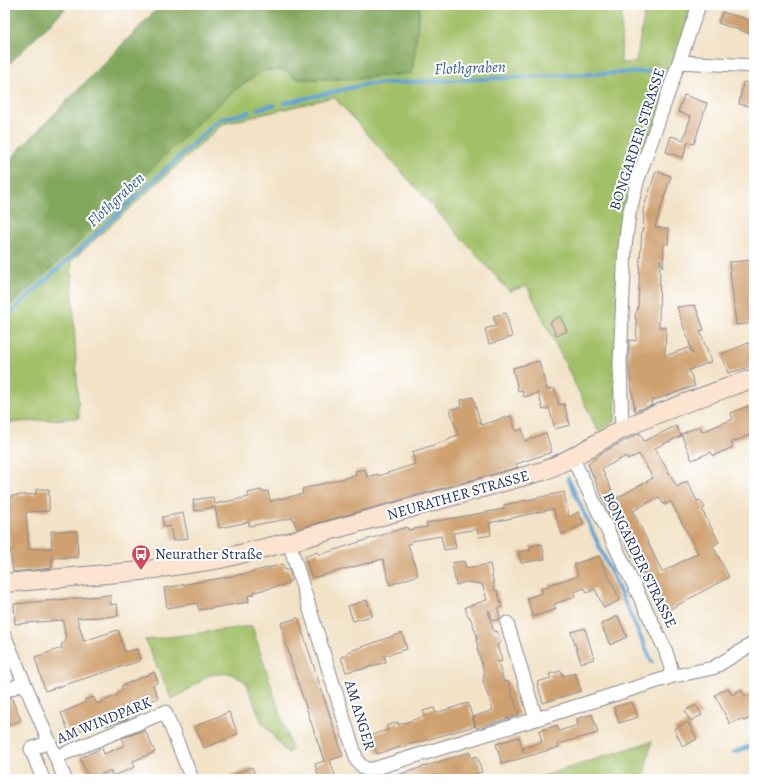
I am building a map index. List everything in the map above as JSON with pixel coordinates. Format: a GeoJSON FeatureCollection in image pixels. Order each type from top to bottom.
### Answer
{"type":"FeatureCollection","features":[{"type":"Feature","properties":{"kind":"street","name":"BONGARDER STRASSE"},"geometry":{"type":"LineString","coordinates":[[622,430],[620,363],[625,247],[629,214],[638,179],[699,5]]}},
{"type":"Feature","properties":{"kind":"street"},"geometry":{"type":"LineString","coordinates":[[679,62],[754,66]]}},
{"type":"Feature","properties":{"kind":"street","name":"NEURATHER STRASSE"},"geometry":{"type":"LineString","coordinates":[[5,584],[184,565],[241,554],[290,542],[543,471],[573,459],[622,430],[655,415],[754,378]]}},
{"type":"Feature","properties":{"kind":"street","name":"BONGARDER STRASSE"},"geometry":{"type":"LineString","coordinates":[[573,459],[665,649],[670,663],[670,677]]}},
{"type":"Feature","properties":{"kind":"street","name":"AM ANGER"},"geometry":{"type":"LineString","coordinates":[[290,542],[357,761],[362,767],[368,770],[670,677],[713,668],[754,643]]}},
{"type":"Feature","properties":{"kind":"street"},"geometry":{"type":"LineString","coordinates":[[507,623],[536,719]]}},
{"type":"Feature","properties":{"kind":"street","name":"AM WINDPARK"},"geometry":{"type":"LineString","coordinates":[[5,637],[65,779]]}},
{"type":"Feature","properties":{"kind":"street"},"geometry":{"type":"LineString","coordinates":[[5,692],[24,683]]}},
{"type":"Feature","properties":{"kind":"street","name":"AM WINDPARK"},"geometry":{"type":"LineString","coordinates":[[56,757],[165,712],[192,779]]}},
{"type":"Feature","properties":{"kind":"street","name":"AM WINDPARK"},"geometry":{"type":"LineString","coordinates":[[44,779],[31,749],[49,742]]}},
{"type":"Feature","properties":{"kind":"green space"},"geometry":{"type":"Polygon","coordinates":[[[5,5],[69,5],[5,68],[5,5]]]}},
{"type":"Feature","properties":{"kind":"green space"},"geometry":{"type":"Polygon","coordinates":[[[161,5],[420,5],[412,73],[353,79],[298,79],[284,70],[264,70],[239,87],[207,114],[68,253],[5,310],[5,164],[161,5]]]}},
{"type":"Feature","properties":{"kind":"green space"},"geometry":{"type":"Polygon","coordinates":[[[420,5],[622,5],[621,63],[636,62],[646,5],[672,5],[692,10],[620,236],[615,421],[598,431],[527,286],[509,291],[334,97],[223,124],[71,261],[79,418],[5,423],[5,310],[68,253],[207,114],[239,87],[264,70],[284,70],[298,79],[353,79],[412,73],[420,5]]]}},
{"type":"Feature","properties":{"kind":"green space"},"geometry":{"type":"Polygon","coordinates":[[[252,626],[292,750],[287,753],[261,721],[246,682],[229,673],[210,675],[172,700],[145,640],[252,626]]]}},
{"type":"Feature","properties":{"kind":"green space"},"geometry":{"type":"Polygon","coordinates":[[[652,741],[643,779],[534,779],[652,741]]]}},
{"type":"Feature","properties":{"kind":"building"},"geometry":{"type":"Polygon","coordinates":[[[722,12],[754,21],[754,35],[718,23],[722,12]]]}},
{"type":"Feature","properties":{"kind":"building"},"geometry":{"type":"Polygon","coordinates":[[[743,82],[754,84],[754,107],[739,104],[743,82]]]}},
{"type":"Feature","properties":{"kind":"building"},"geometry":{"type":"Polygon","coordinates":[[[684,95],[707,103],[694,144],[688,142],[683,158],[666,152],[671,136],[683,140],[691,116],[678,112],[684,95]]]}},
{"type":"Feature","properties":{"kind":"building"},"geometry":{"type":"Polygon","coordinates":[[[656,171],[671,176],[655,227],[669,229],[668,244],[664,244],[663,267],[660,259],[659,327],[666,327],[665,356],[688,348],[693,354],[677,307],[695,305],[704,330],[700,331],[711,362],[689,370],[695,386],[651,401],[652,405],[635,411],[629,369],[629,340],[636,341],[637,326],[635,316],[638,307],[642,229],[644,229],[643,210],[656,171]]]}},
{"type":"Feature","properties":{"kind":"building"},"geometry":{"type":"Polygon","coordinates":[[[754,260],[754,323],[736,325],[729,262],[754,260]]]}},
{"type":"Feature","properties":{"kind":"building"},"geometry":{"type":"Polygon","coordinates":[[[506,313],[512,337],[489,344],[485,329],[496,326],[493,316],[506,313]]]}},
{"type":"Feature","properties":{"kind":"building"},"geometry":{"type":"Polygon","coordinates":[[[560,316],[567,331],[557,336],[550,322],[560,316]]]}},
{"type":"Feature","properties":{"kind":"building"},"geometry":{"type":"Polygon","coordinates":[[[751,342],[754,350],[754,363],[746,368],[728,373],[721,354],[751,342]]]}},
{"type":"Feature","properties":{"kind":"building"},"geometry":{"type":"Polygon","coordinates":[[[539,361],[547,390],[554,388],[559,405],[564,404],[570,425],[555,429],[549,408],[543,410],[538,393],[524,397],[522,390],[518,391],[513,368],[539,361]]]}},
{"type":"Feature","properties":{"kind":"building"},"geometry":{"type":"Polygon","coordinates":[[[473,397],[481,425],[511,416],[516,431],[522,429],[525,441],[546,433],[552,452],[516,464],[518,467],[297,529],[293,518],[249,526],[249,522],[219,528],[215,507],[195,511],[193,500],[213,497],[215,504],[249,497],[248,493],[261,490],[262,492],[268,491],[270,501],[303,494],[302,489],[356,475],[355,471],[365,469],[367,477],[378,474],[378,476],[415,464],[412,452],[449,440],[449,438],[458,435],[450,409],[462,407],[461,400],[473,397]]]}},
{"type":"Feature","properties":{"kind":"building"},"geometry":{"type":"Polygon","coordinates":[[[748,406],[754,420],[754,433],[731,443],[733,447],[713,456],[711,452],[692,460],[681,434],[700,426],[702,432],[733,419],[731,413],[748,406]]]}},
{"type":"Feature","properties":{"kind":"building"},"geometry":{"type":"Polygon","coordinates":[[[676,426],[681,436],[655,448],[677,487],[687,481],[697,501],[700,500],[705,508],[702,510],[719,542],[713,546],[729,577],[667,611],[648,575],[646,576],[643,571],[640,572],[614,521],[613,522],[588,464],[603,452],[640,433],[644,441],[676,426]],[[639,454],[628,460],[626,456],[602,469],[615,498],[616,496],[617,498],[653,478],[639,454]],[[659,497],[633,511],[662,572],[698,553],[671,502],[664,505],[659,497]]]}},
{"type":"Feature","properties":{"kind":"building"},"geometry":{"type":"Polygon","coordinates":[[[36,489],[49,489],[49,511],[26,512],[29,549],[52,548],[51,531],[77,531],[78,557],[52,558],[52,568],[13,572],[5,508],[11,507],[10,496],[36,494],[36,489]]]}},
{"type":"Feature","properties":{"kind":"building"},"geometry":{"type":"Polygon","coordinates":[[[564,492],[569,517],[578,512],[584,524],[562,534],[553,509],[489,523],[491,535],[479,537],[477,529],[453,533],[456,548],[444,550],[441,536],[411,541],[412,543],[408,544],[418,575],[390,585],[383,559],[312,578],[305,556],[318,552],[319,555],[407,527],[408,530],[427,527],[426,523],[504,509],[504,505],[564,492]]]}},
{"type":"Feature","properties":{"kind":"building"},"geometry":{"type":"Polygon","coordinates":[[[183,513],[188,538],[173,541],[170,526],[164,527],[162,517],[183,513]]]}},
{"type":"Feature","properties":{"kind":"building"},"geometry":{"type":"Polygon","coordinates":[[[542,544],[545,559],[521,563],[519,552],[531,550],[530,546],[542,544]]]}},
{"type":"Feature","properties":{"kind":"building"},"geometry":{"type":"Polygon","coordinates":[[[599,556],[620,600],[604,608],[595,589],[587,593],[585,588],[574,592],[575,597],[554,604],[556,609],[533,617],[527,598],[542,593],[541,588],[549,587],[548,585],[578,576],[574,564],[599,556]]]}},
{"type":"Feature","properties":{"kind":"building"},"geometry":{"type":"Polygon","coordinates":[[[464,561],[466,568],[490,564],[495,591],[497,590],[502,607],[498,608],[500,619],[493,621],[490,611],[488,611],[494,632],[497,631],[501,643],[497,645],[502,661],[498,662],[504,682],[508,681],[519,715],[476,728],[473,717],[493,710],[483,681],[483,677],[485,676],[477,648],[476,639],[478,639],[465,607],[487,600],[482,584],[466,582],[456,585],[452,563],[464,561]]]}},
{"type":"Feature","properties":{"kind":"building"},"geometry":{"type":"Polygon","coordinates":[[[283,564],[285,570],[289,569],[292,580],[288,581],[288,584],[254,592],[254,594],[248,596],[249,602],[199,610],[197,603],[167,608],[164,588],[244,574],[283,564]]]}},
{"type":"Feature","properties":{"kind":"building"},"geometry":{"type":"Polygon","coordinates":[[[110,595],[111,605],[117,604],[118,616],[77,618],[84,641],[118,630],[125,652],[137,649],[140,661],[45,691],[35,657],[62,648],[61,645],[66,641],[63,620],[15,624],[14,604],[110,595]]]}},
{"type":"Feature","properties":{"kind":"building"},"geometry":{"type":"Polygon","coordinates":[[[367,600],[372,616],[353,621],[348,606],[367,600]]]}},
{"type":"Feature","properties":{"kind":"building"},"geometry":{"type":"Polygon","coordinates":[[[618,616],[627,637],[610,645],[601,624],[618,616]]]}},
{"type":"Feature","properties":{"kind":"building"},"geometry":{"type":"Polygon","coordinates":[[[298,618],[343,756],[330,760],[336,779],[319,779],[315,764],[324,761],[291,662],[281,623],[298,618]]]}},
{"type":"Feature","properties":{"kind":"building"},"geometry":{"type":"Polygon","coordinates":[[[585,628],[594,659],[581,663],[571,632],[585,628]]]}},
{"type":"Feature","properties":{"kind":"building"},"geometry":{"type":"Polygon","coordinates":[[[402,633],[407,649],[384,656],[386,662],[359,670],[346,672],[341,657],[347,655],[347,652],[402,633]]]}},
{"type":"Feature","properties":{"kind":"building"},"geometry":{"type":"Polygon","coordinates":[[[561,671],[563,676],[575,673],[581,691],[543,703],[537,682],[551,678],[549,674],[561,671]]]}},
{"type":"Feature","properties":{"kind":"building"},"geometry":{"type":"Polygon","coordinates":[[[154,672],[158,682],[153,685],[158,698],[125,712],[128,719],[106,726],[103,721],[70,735],[61,713],[85,703],[85,700],[93,697],[97,704],[118,695],[117,693],[123,690],[121,686],[154,672]]]}},
{"type":"Feature","properties":{"kind":"building"},"geometry":{"type":"Polygon","coordinates":[[[728,688],[732,695],[741,690],[745,696],[754,692],[754,716],[744,721],[741,719],[730,724],[715,695],[728,688]]]}},
{"type":"Feature","properties":{"kind":"building"},"geometry":{"type":"Polygon","coordinates":[[[11,697],[21,720],[5,727],[5,699],[11,697]]]}},
{"type":"Feature","properties":{"kind":"building"},"geometry":{"type":"Polygon","coordinates":[[[632,702],[638,717],[619,723],[614,707],[632,702]]]}},
{"type":"Feature","properties":{"kind":"building"},"geometry":{"type":"Polygon","coordinates":[[[468,703],[475,726],[377,754],[371,735],[388,730],[386,726],[398,722],[398,725],[425,716],[423,711],[434,708],[436,713],[468,703]]]}},
{"type":"Feature","properties":{"kind":"building"},"geometry":{"type":"Polygon","coordinates":[[[696,705],[702,715],[690,721],[685,711],[696,705]]]}},
{"type":"Feature","properties":{"kind":"building"},"geometry":{"type":"Polygon","coordinates":[[[229,712],[238,734],[204,748],[195,726],[229,712]]]}},
{"type":"Feature","properties":{"kind":"building"},"geometry":{"type":"Polygon","coordinates":[[[592,714],[598,733],[558,744],[559,747],[502,764],[496,744],[519,737],[524,753],[523,748],[542,742],[539,731],[557,725],[559,731],[578,725],[576,719],[592,714]]]}},
{"type":"Feature","properties":{"kind":"building"},"geometry":{"type":"Polygon","coordinates":[[[688,722],[697,739],[683,747],[674,729],[688,722]]]}},
{"type":"Feature","properties":{"kind":"building"},"geometry":{"type":"Polygon","coordinates":[[[145,730],[155,752],[133,761],[135,767],[113,776],[110,771],[89,779],[80,758],[102,748],[104,754],[125,745],[122,738],[145,730]]]}},
{"type":"Feature","properties":{"kind":"building"},"geometry":{"type":"Polygon","coordinates":[[[470,752],[471,758],[477,756],[482,772],[459,779],[391,779],[391,777],[470,752]]]}},
{"type":"Feature","properties":{"kind":"building"},"geometry":{"type":"Polygon","coordinates":[[[252,767],[257,779],[223,779],[252,767]]]}},
{"type":"Feature","properties":{"kind":"waterway","name":"Flothgraben"},"geometry":{"type":"LineString","coordinates":[[284,103],[368,84],[659,71]]}},
{"type":"Feature","properties":{"kind":"waterway","name":"Flothgraben"},"geometry":{"type":"LineString","coordinates":[[257,109],[274,105]]}},
{"type":"Feature","properties":{"kind":"waterway","name":"Flothgraben"},"geometry":{"type":"LineString","coordinates":[[5,318],[219,120],[249,112]]}},
{"type":"Feature","properties":{"kind":"waterway"},"geometry":{"type":"LineString","coordinates":[[568,478],[652,662]]}},
{"type":"Feature","properties":{"kind":"waterway"},"geometry":{"type":"LineString","coordinates":[[734,752],[754,745]]}},
{"type":"Feature","properties":{"kind":"place","name":"Neurather Straße"},"geometry":{"type":"Point","coordinates":[141,571]}}]}
